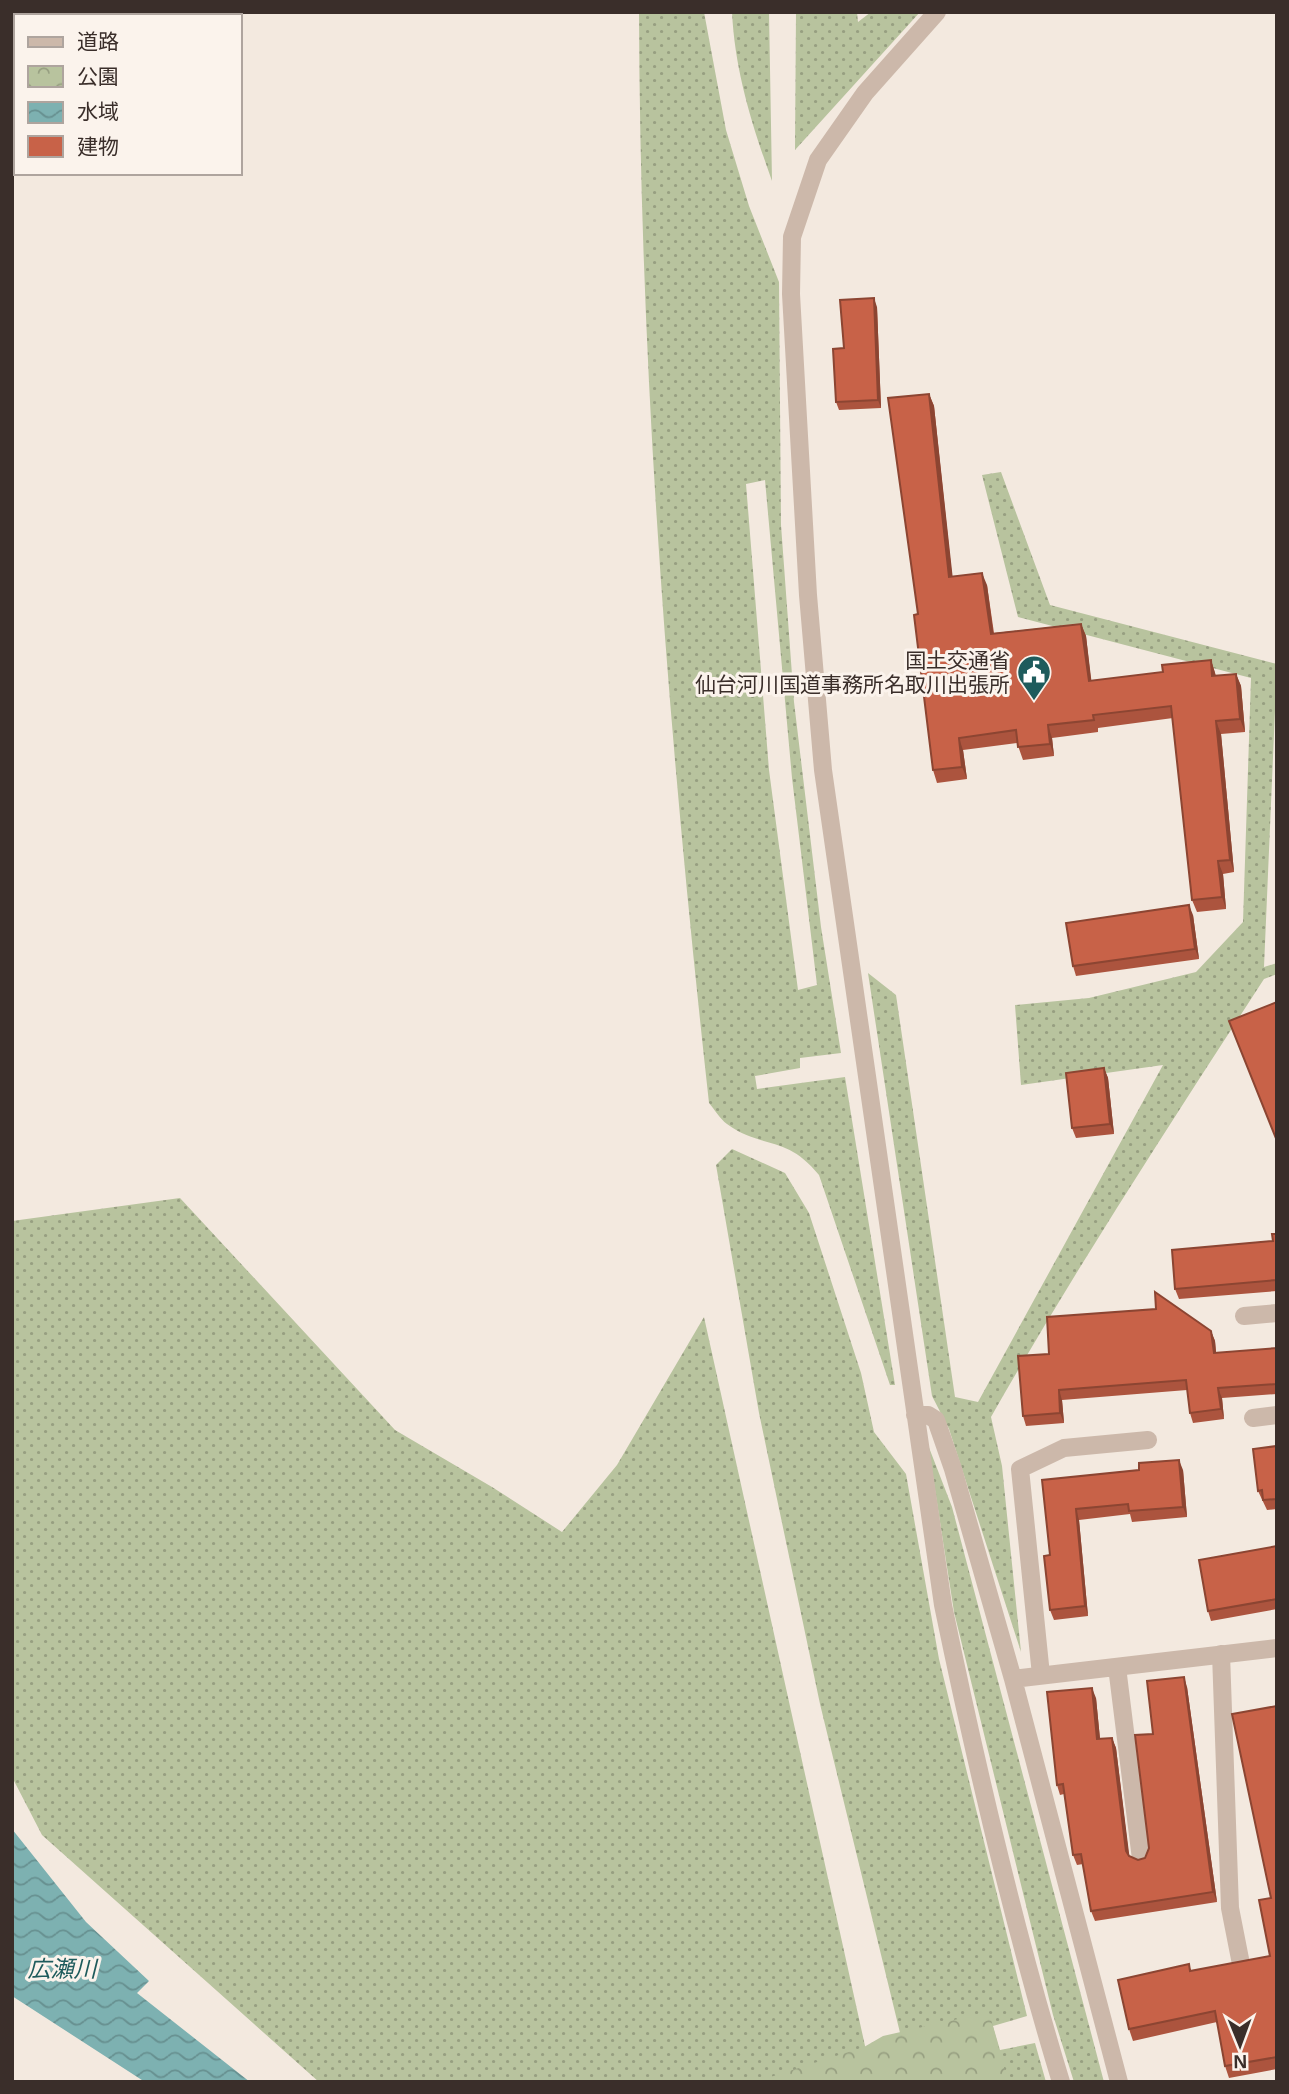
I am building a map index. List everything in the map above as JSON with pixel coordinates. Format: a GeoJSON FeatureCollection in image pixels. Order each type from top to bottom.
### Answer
{"type":"FeatureCollection","features":[{"type":"Feature","properties":{"kind":"street"},"geometry":{"type":"LineString","coordinates":[[937,12],[865,93],[818,160],[792,237],[791,294],[808,595],[823,770],[943,1605],[966,1718],[1026,1962],[1061,2082]]}},
{"type":"Feature","properties":{"kind":"street"},"geometry":{"type":"LineString","coordinates":[[1244,1316],[1277,1313]]}},
{"type":"Feature","properties":{"kind":"street"},"geometry":{"type":"LineString","coordinates":[[915,1415],[928,1415],[936,1420],[953,1469],[1013,1679],[1119,2082]]}},
{"type":"Feature","properties":{"kind":"street"},"geometry":{"type":"LineString","coordinates":[[1253,1418],[1277,1415]]}},
{"type":"Feature","properties":{"kind":"street"},"geometry":{"type":"LineString","coordinates":[[1041,1675],[1020,1469],[1064,1448],[1148,1440]]}},
{"type":"Feature","properties":{"kind":"street"},"geometry":{"type":"LineString","coordinates":[[1013,1679],[1277,1648]]}},
{"type":"Feature","properties":{"kind":"street"},"geometry":{"type":"LineString","coordinates":[[1221,1654],[1230,1908],[1241,1964]]}},
{"type":"Feature","properties":{"kind":"street"},"geometry":{"type":"LineString","coordinates":[[1117,1667],[1141,1859]]}},
{"type":"Feature","properties":{"kind":"green space"},"geometry":{"type":"Polygon","coordinates":[[[639,12],[704,12],[726,130],[749,206],[779,282],[781,525],[794,702],[821,927],[841,1053],[800,1058],[800,1068],[755,1076],[757,1089],[845,1077],[895,1385],[890,1385],[819,1175],[796,1153],[740,1132],[727,1124],[709,1103],[681,831],[659,558],[641,149],[639,12]],[[765,480],[746,484],[769,770],[798,990],[817,985],[792,778],[765,480]]]}},
{"type":"Feature","properties":{"kind":"green space"},"geometry":{"type":"Polygon","coordinates":[[[732,12],[769,12],[772,181],[746,98],[737,56],[732,12]]]}},
{"type":"Feature","properties":{"kind":"green space"},"geometry":{"type":"Polygon","coordinates":[[[796,12],[857,12],[858,22],[871,12],[920,12],[795,150],[796,12]]]}},
{"type":"Feature","properties":{"kind":"green space"},"geometry":{"type":"Polygon","coordinates":[[[1001,472],[1050,605],[1277,664],[1264,967],[1277,963],[1277,974],[1264,979],[1090,1251],[991,1417],[1002,1466],[1021,1652],[949,1429],[932,1396],[868,973],[896,995],[955,1397],[978,1402],[1163,1065],[1021,1085],[1015,1005],[1089,998],[1196,972],[1243,922],[1251,678],[1018,617],[982,475],[1001,472]]]}},
{"type":"Feature","properties":{"kind":"green space"},"geometry":{"type":"Polygon","coordinates":[[[732,1149],[785,1173],[809,1213],[861,1373],[874,1432],[906,1474],[939,1659],[1027,2016],[993,2026],[1000,2050],[1035,2043],[1046,2082],[912,2082],[820,1704],[759,1413],[716,1165],[732,1149]]]}},
{"type":"Feature","properties":{"kind":"green space"},"geometry":{"type":"Polygon","coordinates":[[[180,1198],[395,1430],[562,1532],[617,1465],[704,1317],[873,2082],[319,2082],[42,1835],[12,1777],[12,1221],[180,1198]]]}},
{"type":"Feature","properties":{"kind":"green space"},"geometry":{"type":"Polygon","coordinates":[[[928,1445],[952,1507],[1104,2082],[1074,2082],[1053,2015],[954,1612],[928,1445]]]}},
{"type":"Feature","properties":{"kind":"green space"},"geometry":{"type":"Polygon","coordinates":[[[989,2012],[1008,2082],[755,2082],[864,2047],[883,2036],[989,2012]]]}},
{"type":"Feature","properties":{"kind":"water","name":"広瀬川"},"geometry":{"type":"Polygon","coordinates":[[[12,1829],[86,1922],[149,1981],[137,1993],[250,2082],[145,2082],[12,1996],[12,1829]]]}},
{"type":"Feature","properties":{"kind":"building"},"geometry":{"type":"Polygon","coordinates":[[[874,298],[878,400],[836,402],[833,349],[844,348],[840,300],[874,298]]]}},
{"type":"Feature","properties":{"kind":"building"},"geometry":{"type":"Polygon","coordinates":[[[929,394],[949,577],[982,573],[991,634],[1081,624],[1089,681],[1163,672],[1162,665],[1211,660],[1212,676],[1236,674],[1240,719],[1216,721],[1230,860],[1218,861],[1222,897],[1192,900],[1171,706],[1093,715],[1094,720],[1048,725],[1050,744],[1018,747],[1016,730],[959,738],[962,767],[933,770],[914,615],[918,614],[888,398],[929,394]]]}},
{"type":"Feature","properties":{"kind":"building"},"geometry":{"type":"Polygon","coordinates":[[[1189,905],[1195,949],[1073,966],[1066,923],[1189,905]]]}},
{"type":"Feature","properties":{"kind":"building"},"geometry":{"type":"Polygon","coordinates":[[[1277,1002],[1277,1141],[1229,1021],[1277,1002]]]}},
{"type":"Feature","properties":{"kind":"building"},"geometry":{"type":"Polygon","coordinates":[[[1104,1068],[1110,1124],[1072,1128],[1066,1073],[1104,1068]]]}},
{"type":"Feature","properties":{"kind":"building"},"geometry":{"type":"Polygon","coordinates":[[[1272,1234],[1277,1234],[1277,1280],[1175,1289],[1172,1250],[1273,1241],[1272,1234]]]}},
{"type":"Feature","properties":{"kind":"building"},"geometry":{"type":"Polygon","coordinates":[[[1155,1292],[1211,1331],[1214,1353],[1277,1348],[1277,1384],[1218,1388],[1221,1409],[1190,1413],[1186,1380],[1059,1390],[1060,1413],[1023,1416],[1018,1356],[1049,1354],[1047,1317],[1156,1309],[1155,1292]]]}},
{"type":"Feature","properties":{"kind":"building"},"geometry":{"type":"Polygon","coordinates":[[[1277,1446],[1277,1499],[1263,1500],[1262,1490],[1258,1491],[1253,1449],[1277,1446]]]}},
{"type":"Feature","properties":{"kind":"building"},"geometry":{"type":"Polygon","coordinates":[[[1179,1460],[1183,1507],[1129,1511],[1128,1504],[1076,1509],[1085,1606],[1050,1610],[1044,1556],[1050,1555],[1042,1480],[1139,1470],[1139,1463],[1179,1460]]]}},
{"type":"Feature","properties":{"kind":"building"},"geometry":{"type":"Polygon","coordinates":[[[1277,1546],[1277,1599],[1208,1611],[1199,1560],[1277,1546]]]}},
{"type":"Feature","properties":{"kind":"building"},"geometry":{"type":"Polygon","coordinates":[[[1184,1677],[1213,1892],[1091,1911],[1081,1854],[1073,1855],[1063,1784],[1057,1785],[1047,1692],[1092,1688],[1097,1739],[1112,1738],[1126,1851],[1129,1856],[1138,1860],[1145,1858],[1149,1848],[1135,1735],[1153,1734],[1147,1681],[1184,1677]]]}},
{"type":"Feature","properties":{"kind":"building"},"geometry":{"type":"Polygon","coordinates":[[[1277,1706],[1277,2057],[1225,2066],[1215,2011],[1129,2029],[1118,1980],[1189,1964],[1190,1971],[1270,1956],[1259,1900],[1271,1898],[1232,1714],[1277,1706]]]}},
{"type":"Feature","properties":{"kind":"place","name":"国土交通省 仙台河川国道事務所名取川出張所"},"geometry":{"type":"Point","coordinates":[1034,702]}}]}
